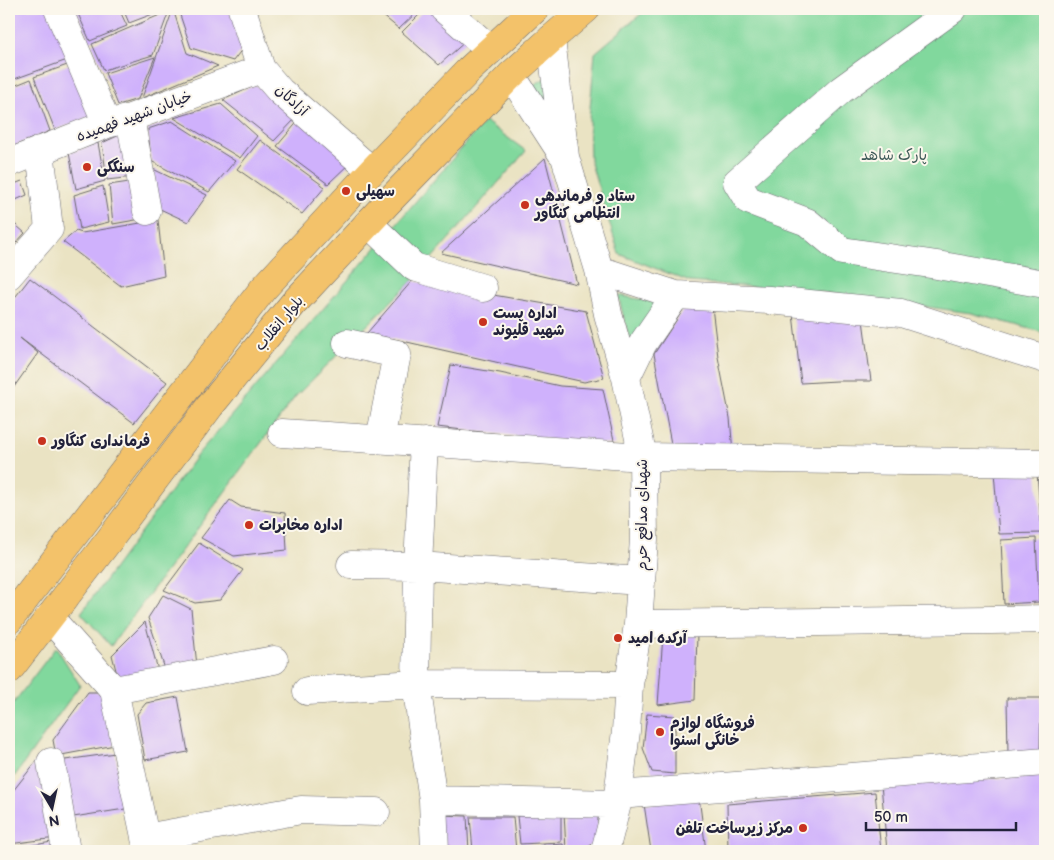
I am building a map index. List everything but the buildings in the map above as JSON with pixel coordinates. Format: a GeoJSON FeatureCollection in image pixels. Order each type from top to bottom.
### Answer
{"type":"FeatureCollection","features":[{"type":"Feature","properties":{"kind":"main road","name":"بلوار انقلاب"},"geometry":{"type":"LineString","coordinates":[[9,670],[210,406],[293,304],[510,75],[586,9]]}},
{"type":"Feature","properties":{"kind":"main road"},"geometry":{"type":"LineString","coordinates":[[13,606],[263,289],[372,171],[469,70],[533,11],[551,38]]}},
{"type":"Feature","properties":{"kind":"main road"},"geometry":{"type":"LineString","coordinates":[[491,50],[510,75]]}},
{"type":"Feature","properties":{"kind":"street"},"geometry":{"type":"LineString","coordinates":[[58,9],[119,121],[147,211]]}},
{"type":"Feature","properties":{"kind":"street","name":"آزادگان"},"geometry":{"type":"LineString","coordinates":[[242,9],[261,69],[280,90],[372,171]]}},
{"type":"Feature","properties":{"kind":"street"},"geometry":{"type":"LineString","coordinates":[[444,9],[491,50]]}},
{"type":"Feature","properties":{"kind":"street"},"geometry":{"type":"LineString","coordinates":[[953,9],[841,90],[737,182],[748,200],[807,222],[842,251],[937,264],[1045,284]]}},
{"type":"Feature","properties":{"kind":"street"},"geometry":{"type":"LineString","coordinates":[[551,38],[564,157]]}},
{"type":"Feature","properties":{"kind":"street","name":"خیابان شهید فهمیده"},"geometry":{"type":"LineString","coordinates":[[9,164],[40,150],[261,69]]}},
{"type":"Feature","properties":{"kind":"street"},"geometry":{"type":"LineString","coordinates":[[510,75],[564,157]]}},
{"type":"Feature","properties":{"kind":"street"},"geometry":{"type":"LineString","coordinates":[[9,275],[49,228],[40,150]]}},
{"type":"Feature","properties":{"kind":"street","name":"شهدای مدافع حرم"},"geometry":{"type":"LineString","coordinates":[[564,157],[599,270],[643,456],[644,539],[638,624],[629,685],[618,800],[605,851]]}},
{"type":"Feature","properties":{"kind":"street"},"geometry":{"type":"LineString","coordinates":[[368,223],[414,267],[483,288]]}},
{"type":"Feature","properties":{"kind":"street"},"geometry":{"type":"LineString","coordinates":[[599,270],[676,295],[769,300],[901,313],[1045,359]]}},
{"type":"Feature","properties":{"kind":"street"},"geometry":{"type":"LineString","coordinates":[[626,378],[643,343],[676,295]]}},
{"type":"Feature","properties":{"kind":"street"},"geometry":{"type":"LineString","coordinates":[[347,343],[397,354],[380,439]]}},
{"type":"Feature","properties":{"kind":"street"},"geometry":{"type":"LineString","coordinates":[[282,433],[643,456],[1045,463]]}},
{"type":"Feature","properties":{"kind":"street"},"geometry":{"type":"LineString","coordinates":[[424,442],[418,566],[416,684],[433,800],[435,851]]}},
{"type":"Feature","properties":{"kind":"street"},"geometry":{"type":"LineString","coordinates":[[351,565],[418,566],[641,581]]}},
{"type":"Feature","properties":{"kind":"street"},"geometry":{"type":"LineString","coordinates":[[49,617],[114,690],[147,845],[301,810],[376,812]]}},
{"type":"Feature","properties":{"kind":"street"},"geometry":{"type":"LineString","coordinates":[[638,624],[1045,619]]}},
{"type":"Feature","properties":{"kind":"street"},"geometry":{"type":"LineString","coordinates":[[114,690],[274,660]]}},
{"type":"Feature","properties":{"kind":"street"},"geometry":{"type":"LineString","coordinates":[[307,691],[416,684],[629,685]]}},
{"type":"Feature","properties":{"kind":"street"},"geometry":{"type":"LineString","coordinates":[[51,762],[66,851]]}},
{"type":"Feature","properties":{"kind":"street"},"geometry":{"type":"LineString","coordinates":[[433,800],[618,800],[1045,762]]}},
{"type":"Feature","properties":{"kind":"green space","name":"پارک شاهد"},"geometry":{"type":"Polygon","coordinates":[[[647,9],[1045,9],[1045,333],[971,313],[820,292],[690,282],[619,254],[590,160],[589,119],[595,53],[647,9]]]}},
{"type":"Feature","properties":{"kind":"green space"},"geometry":{"type":"Polygon","coordinates":[[[550,75],[557,125],[532,86],[550,75]]]}},
{"type":"Feature","properties":{"kind":"green space"},"geometry":{"type":"Polygon","coordinates":[[[485,121],[526,151],[412,281],[295,397],[111,646],[81,613],[198,454],[485,121]]]}},
{"type":"Feature","properties":{"kind":"green space"},"geometry":{"type":"Polygon","coordinates":[[[618,295],[658,303],[631,346],[618,295]]]}},
{"type":"Feature","properties":{"kind":"green space"},"geometry":{"type":"Polygon","coordinates":[[[56,647],[80,685],[9,784],[9,709],[56,647]]]}},
{"type":"Feature","properties":{"kind":"place","name":"سنگکی"},"geometry":{"type":"Point","coordinates":[87,167]}},
{"type":"Feature","properties":{"kind":"place","name":"سهیلی"},"geometry":{"type":"Point","coordinates":[346,191]}},
{"type":"Feature","properties":{"kind":"place","name":"ستاد و فرماندهی انتظامی کنگاور"},"geometry":{"type":"Point","coordinates":[525,205]}},
{"type":"Feature","properties":{"kind":"place","name":"اداره پست شهید قلیوند"},"geometry":{"type":"Point","coordinates":[483,322]}},
{"type":"Feature","properties":{"kind":"place","name":"فرمانداری کنگاور"},"geometry":{"type":"Point","coordinates":[42,441]}},
{"type":"Feature","properties":{"kind":"place","name":"اداره مخابرات"},"geometry":{"type":"Point","coordinates":[249,525]}},
{"type":"Feature","properties":{"kind":"place","name":"آرکده امید"},"geometry":{"type":"Point","coordinates":[618,638]}},
{"type":"Feature","properties":{"kind":"place","name":"فروشگاه لوازم خانگی اسنوا"},"geometry":{"type":"Point","coordinates":[660,732]}},
{"type":"Feature","properties":{"kind":"place","name":"مرکز زیرساخت تلفن"},"geometry":{"type":"Point","coordinates":[803,828]}}]}
